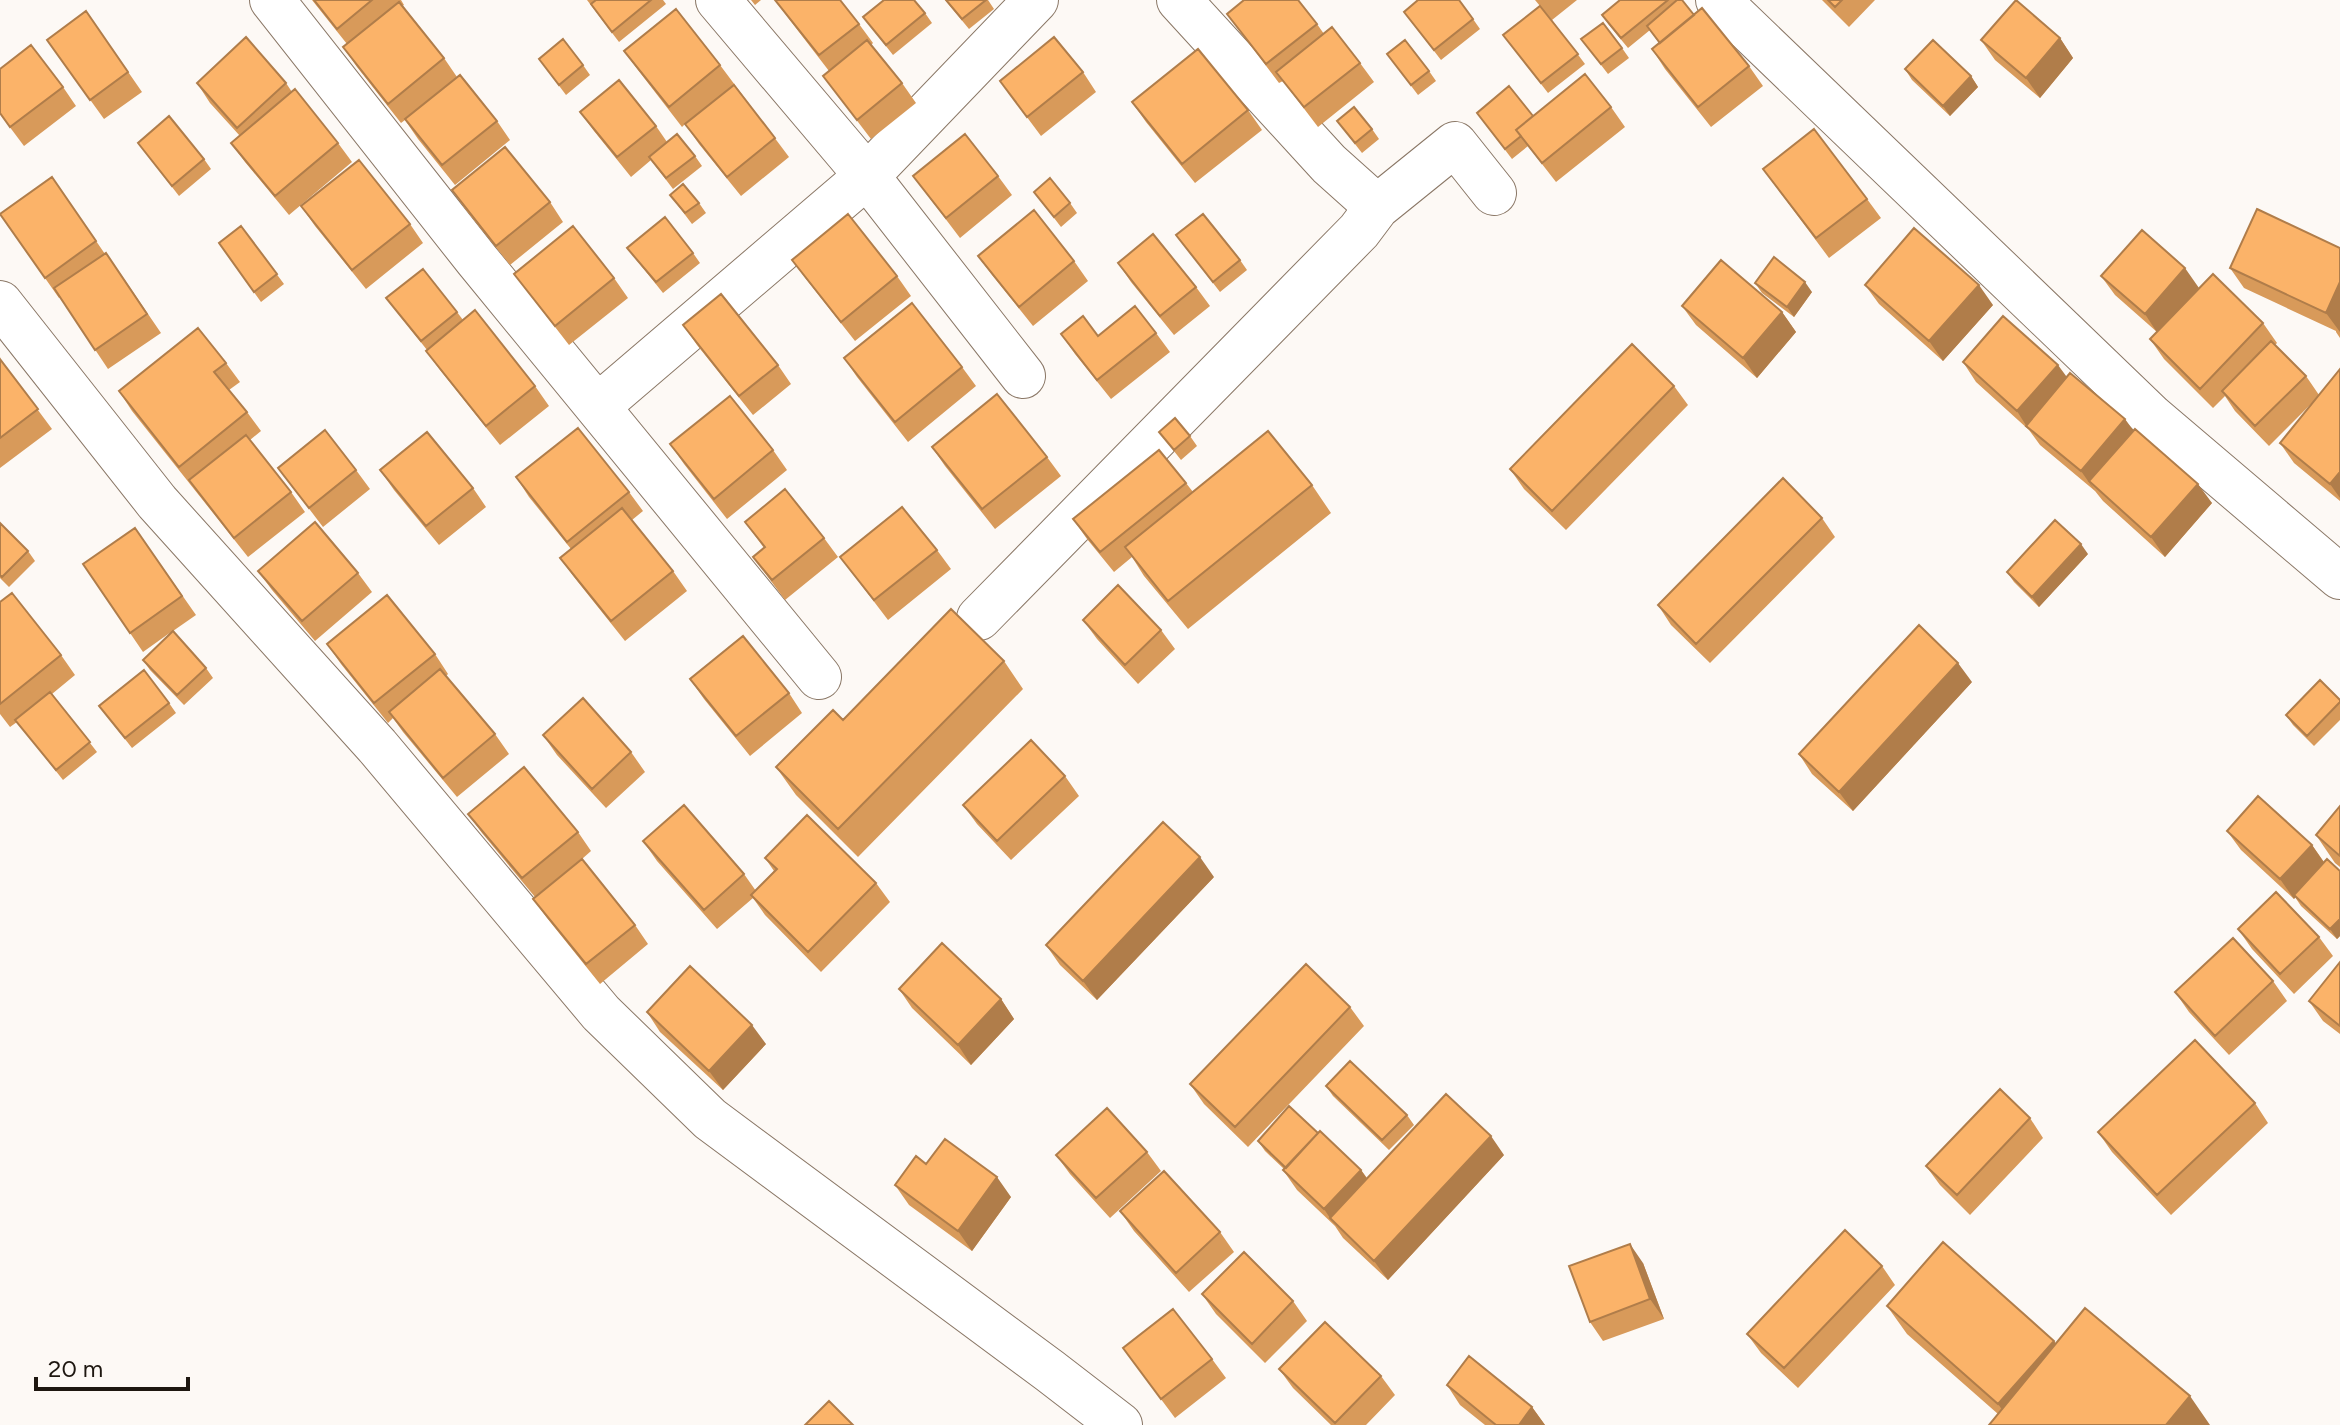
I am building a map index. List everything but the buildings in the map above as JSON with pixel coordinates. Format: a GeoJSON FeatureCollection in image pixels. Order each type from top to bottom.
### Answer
{"type":"FeatureCollection","features":[{"type":"Feature","properties":{"kind":"street"},"geometry":{"type":"LineString","coordinates":[[272,0],[477,260],[819,677]]}},
{"type":"Feature","properties":{"kind":"street"},"geometry":{"type":"LineString","coordinates":[[718,0],[867,176],[1023,376]]}},
{"type":"Feature","properties":{"kind":"street"},"geometry":{"type":"LineString","coordinates":[[598,406],[867,176],[1036,0]]}},
{"type":"Feature","properties":{"kind":"street"},"geometry":{"type":"LineString","coordinates":[[1179,0],[1329,164],[1377,207]]}},
{"type":"Feature","properties":{"kind":"street"},"geometry":{"type":"LineString","coordinates":[[1718,0],[2152,417],[2340,577]]}},
{"type":"Feature","properties":{"kind":"street"},"geometry":{"type":"LineString","coordinates":[[979,618],[1359,231],[1377,207],[1455,144],[1494,193]]}},
{"type":"Feature","properties":{"kind":"street"},"geometry":{"type":"LineString","coordinates":[[0,303],[157,502],[377,746],[601,1013],[710,1119],[1120,1425]]}}]}
